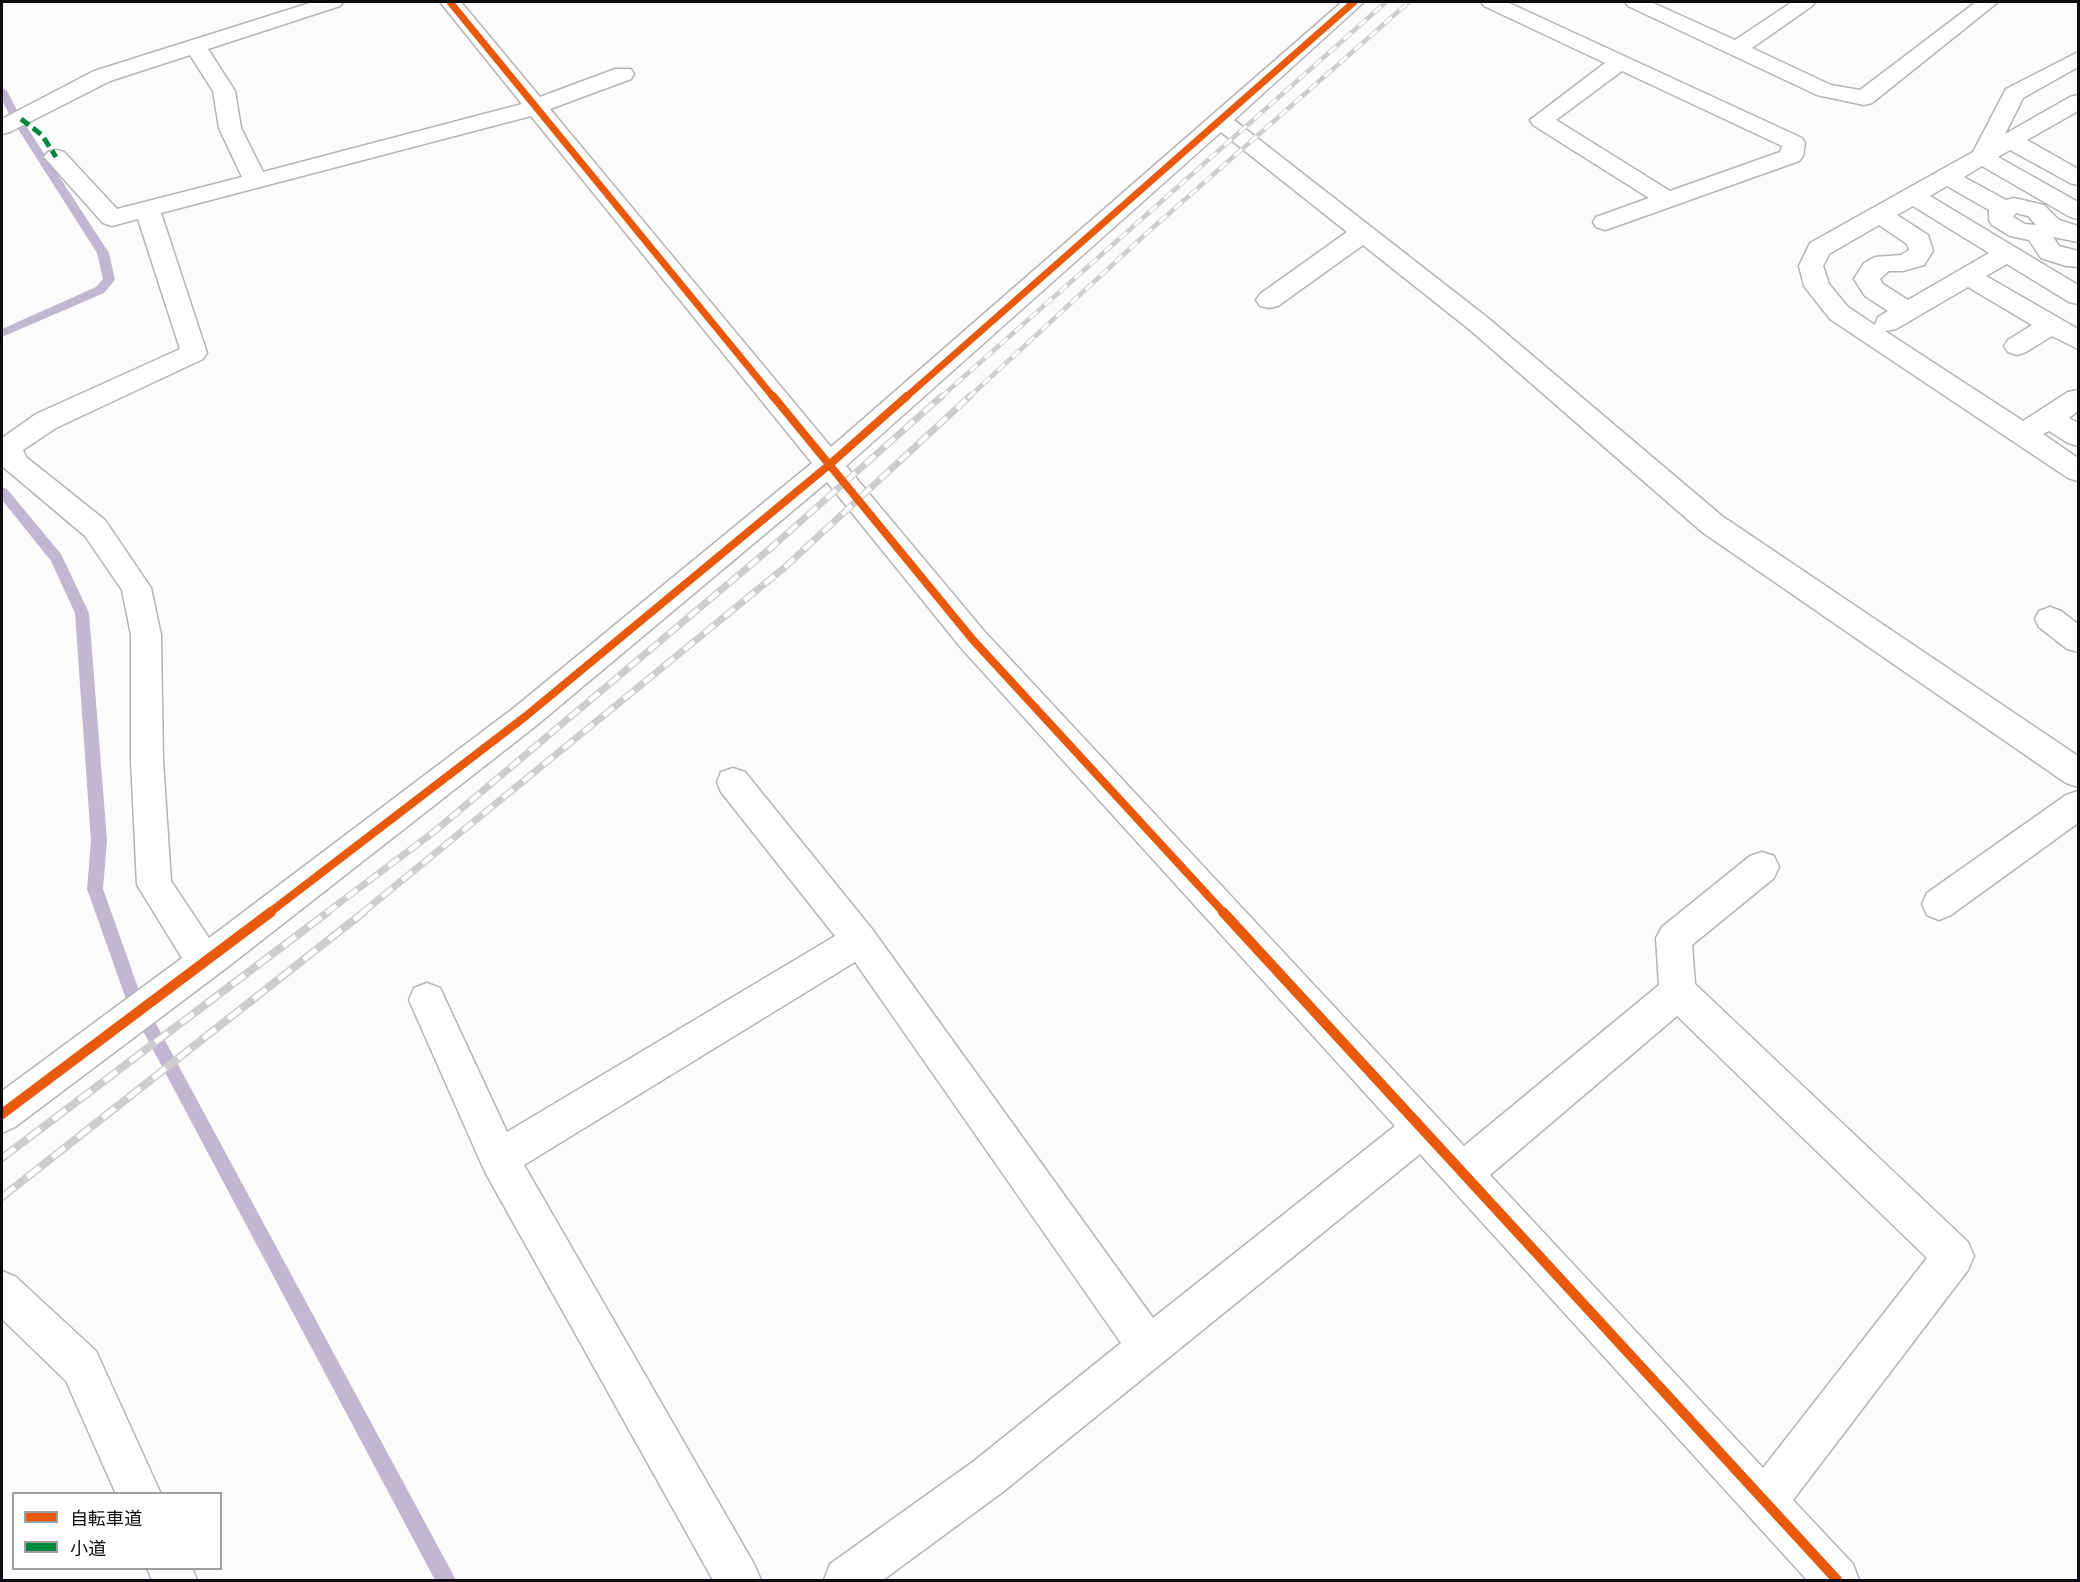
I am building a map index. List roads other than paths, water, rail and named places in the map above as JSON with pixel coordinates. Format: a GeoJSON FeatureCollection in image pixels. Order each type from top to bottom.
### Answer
{"type":"FeatureCollection","features":[{"type":"Feature","properties":{"kind":"street"},"geometry":{"type":"LineString","coordinates":[[2,127],[36,112],[102,76],[333,2]]}},
{"type":"Feature","properties":{"kind":"street"},"geometry":{"type":"LineString","coordinates":[[450,2],[973,640],[1837,1581]]}},
{"type":"Feature","properties":{"kind":"street"},"geometry":{"type":"LineString","coordinates":[[2,1114],[526,716],[829,465],[1354,2]]}},
{"type":"Feature","properties":{"kind":"street"},"geometry":{"type":"LineString","coordinates":[[1491,2],[1794,143],[1791,156],[1605,222]]}},
{"type":"Feature","properties":{"kind":"street"},"geometry":{"type":"LineString","coordinates":[[1635,2],[1825,90],[1864,98],[1988,2]]}},
{"type":"Feature","properties":{"kind":"street"},"geometry":{"type":"LineString","coordinates":[[1737,49],[1804,2]]}},
{"type":"Feature","properties":{"kind":"street"},"geometry":{"type":"LineString","coordinates":[[195,46],[224,91],[231,128],[255,180]]}},
{"type":"Feature","properties":{"kind":"street"},"geometry":{"type":"LineString","coordinates":[[1982,157],[2014,94],[2079,58]]}},
{"type":"Feature","properties":{"kind":"street"},"geometry":{"type":"LineString","coordinates":[[1620,62],[1541,120],[1668,200]]}},
{"type":"Feature","properties":{"kind":"street"},"geometry":{"type":"LineString","coordinates":[[56,157],[112,218],[534,107],[623,74]]}},
{"type":"Feature","properties":{"kind":"street"},"geometry":{"type":"LineString","coordinates":[[2079,102],[1819,249],[1811,266],[1816,286],[1839,313],[2079,471]]}},
{"type":"Feature","properties":{"kind":"street"},"geometry":{"type":"LineString","coordinates":[[2056,115],[2079,127]]}},
{"type":"Feature","properties":{"kind":"street"},"geometry":{"type":"LineString","coordinates":[[1220,120],[1479,324],[1712,524],[2079,773]]}},
{"type":"Feature","properties":{"kind":"street"},"geometry":{"type":"LineString","coordinates":[[2011,141],[2079,178]]}},
{"type":"Feature","properties":{"kind":"street"},"geometry":{"type":"LineString","coordinates":[[1982,157],[2079,212]]}},
{"type":"Feature","properties":{"kind":"street"},"geometry":{"type":"LineString","coordinates":[[1947,177],[2003,208],[2014,205],[2036,210],[2049,223],[2043,231],[2041,242],[2050,252],[2066,258],[2079,259]]}},
{"type":"Feature","properties":{"kind":"street"},"geometry":{"type":"LineString","coordinates":[[1914,196],[2079,296]]}},
{"type":"Feature","properties":{"kind":"street"},"geometry":{"type":"LineString","coordinates":[[147,208],[194,353],[46,422],[8,447],[14,463],[95,528],[136,588],[146,635],[147,761],[154,885],[205,962]]}},
{"type":"Feature","properties":{"kind":"street"},"geometry":{"type":"LineString","coordinates":[[1881,215],[1919,240],[1921,251],[1915,259],[1903,263],[1884,263],[1873,269],[1867,279],[1874,290],[1907,312]]}},
{"type":"Feature","properties":{"kind":"street"},"geometry":{"type":"LineString","coordinates":[[2043,231],[2059,228],[2079,234]]}},
{"type":"Feature","properties":{"kind":"street"},"geometry":{"type":"LineString","coordinates":[[1269,300],[1364,232]]}},
{"type":"Feature","properties":{"kind":"street"},"geometry":{"type":"LineString","coordinates":[[1870,333],[2007,253]]}},
{"type":"Feature","properties":{"kind":"street"},"geometry":{"type":"LineString","coordinates":[[1968,276],[2079,340]]}},
{"type":"Feature","properties":{"kind":"street"},"geometry":{"type":"LineString","coordinates":[[2017,346],[2052,324]]}},
{"type":"Feature","properties":{"kind":"street"},"geometry":{"type":"LineString","coordinates":[[2023,434],[2079,399]]}},
{"type":"Feature","properties":{"kind":"street"},"geometry":{"type":"LineString","coordinates":[[2049,418],[2079,436]]}},
{"type":"Feature","properties":{"kind":"street"},"geometry":{"type":"LineString","coordinates":[[2050,619],[2079,640]]}},
{"type":"Feature","properties":{"kind":"street"},"geometry":{"type":"LineString","coordinates":[[733,782],[860,940],[1149,1347]]}},
{"type":"Feature","properties":{"kind":"street"},"geometry":{"type":"LineString","coordinates":[[1940,904],[2079,805]]}},
{"type":"Feature","properties":{"kind":"street"},"geometry":{"type":"LineString","coordinates":[[1762,867],[1674,938],[1678,992],[1954,1256],[1765,1501]]}},
{"type":"Feature","properties":{"kind":"street"},"geometry":{"type":"LineString","coordinates":[[499,1158],[860,940]]}},
{"type":"Feature","properties":{"kind":"street"},"geometry":{"type":"LineString","coordinates":[[1462,1172],[1678,992]]}},
{"type":"Feature","properties":{"kind":"street"},"geometry":{"type":"LineString","coordinates":[[427,1000],[499,1158],[738,1581]]}},
{"type":"Feature","properties":{"kind":"street"},"geometry":{"type":"LineString","coordinates":[[846,1581],[989,1476],[1422,1128]]}},
{"type":"Feature","properties":{"kind":"street"},"geometry":{"type":"LineString","coordinates":[[2,1291],[81,1366],[138,1492]]}},
{"type":"Feature","properties":{"kind":"waterway"},"geometry":{"type":"LineString","coordinates":[[2,91],[16,118],[103,253],[109,280],[100,290],[2,333]]}},
{"type":"Feature","properties":{"kind":"waterway"},"geometry":{"type":"LineString","coordinates":[[2,492],[56,558],[82,613],[99,841],[95,889],[134,999],[446,1580]]}},
{"type":"Feature","properties":{"kind":"railway"},"geometry":{"type":"LineString","coordinates":[[940,398],[1386,2]]}},
{"type":"Feature","properties":{"kind":"railway"},"geometry":{"type":"LineString","coordinates":[[968,398],[1148,232],[1409,2]]}},
{"type":"Feature","properties":{"kind":"railway"},"geometry":{"type":"LineString","coordinates":[[326,913],[435,831],[773,546],[942,396]]}},
{"type":"Feature","properties":{"kind":"railway"},"geometry":{"type":"LineString","coordinates":[[362,913],[784,568],[970,396]]}},
{"type":"Feature","properties":{"kind":"railway"},"geometry":{"type":"LineString","coordinates":[[2,1158],[328,912]]}},
{"type":"Feature","properties":{"kind":"railway"},"geometry":{"type":"LineString","coordinates":[[2,1197],[364,912]]}}]}
